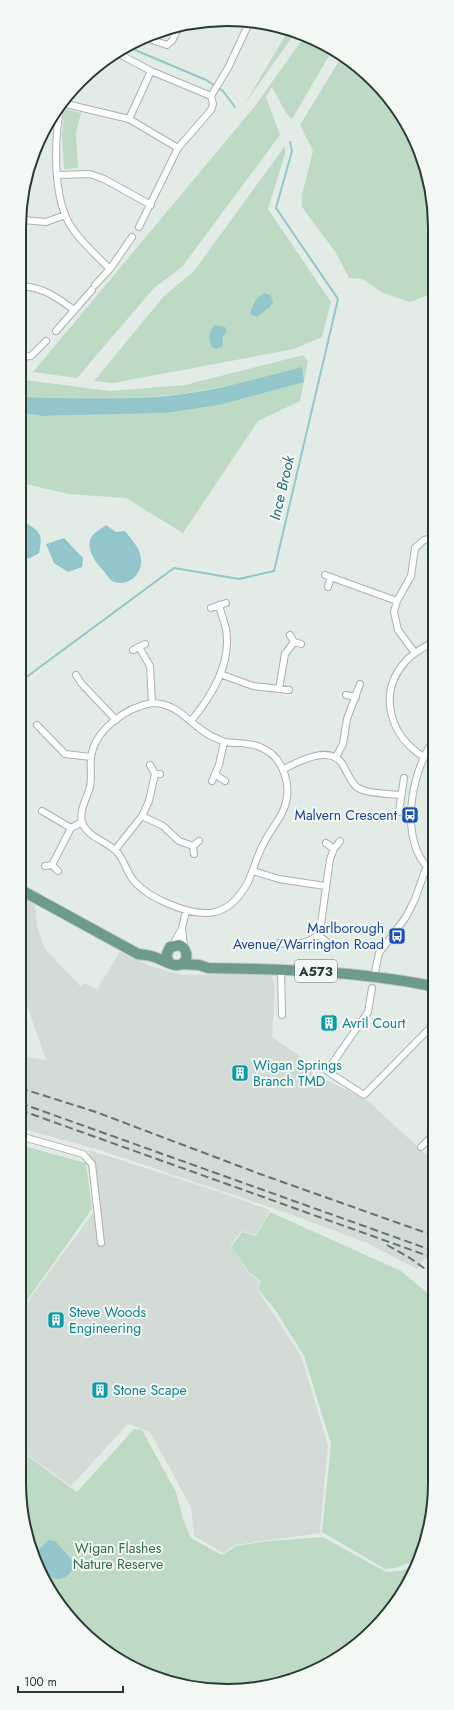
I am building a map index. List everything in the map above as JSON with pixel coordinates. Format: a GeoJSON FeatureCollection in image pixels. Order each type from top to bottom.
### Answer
{"type":"FeatureCollection","features":[{"type":"Feature","properties":{"kind":"main road","name":"A573"},"geometry":{"type":"LineString","coordinates":[[26,893],[138,954],[153,956],[174,965],[199,965],[208,968],[281,968],[374,977],[428,985]]}},
{"type":"Feature","properties":{"kind":"main road"},"geometry":{"type":"LineString","coordinates":[[153,956],[170,947],[179,945],[199,965]]}},
{"type":"Feature","properties":{"kind":"main road"},"geometry":{"type":"LineString","coordinates":[[169,962],[166,956],[170,947]]}},
{"type":"Feature","properties":{"kind":"main road"},"geometry":{"type":"LineString","coordinates":[[183,964],[186,959],[185,950]]}},
{"type":"Feature","properties":{"kind":"street"},"geometry":{"type":"LineString","coordinates":[[139,227],[178,148],[211,110],[213,104],[212,95],[228,68],[247,27]]}},
{"type":"Feature","properties":{"kind":"street"},"geometry":{"type":"LineString","coordinates":[[152,40],[167,45],[172,41],[176,33]]}},
{"type":"Feature","properties":{"kind":"street"},"geometry":{"type":"LineString","coordinates":[[122,56],[151,71],[212,95]]}},
{"type":"Feature","properties":{"kind":"street"},"geometry":{"type":"LineString","coordinates":[[129,119],[151,71]]}},
{"type":"Feature","properties":{"kind":"street"},"geometry":{"type":"LineString","coordinates":[[68,105],[129,119],[178,148]]}},
{"type":"Feature","properties":{"kind":"street"},"geometry":{"type":"LineString","coordinates":[[59,117],[57,137],[58,175],[60,197],[65,215],[80,239],[110,269]]}},
{"type":"Feature","properties":{"kind":"street"},"geometry":{"type":"LineString","coordinates":[[58,175],[90,174],[104,179],[151,205]]}},
{"type":"Feature","properties":{"kind":"street"},"geometry":{"type":"LineString","coordinates":[[26,220],[46,222],[65,215]]}},
{"type":"Feature","properties":{"kind":"street"},"geometry":{"type":"LineString","coordinates":[[56,331],[110,269],[132,237]]}},
{"type":"Feature","properties":{"kind":"street"},"geometry":{"type":"LineString","coordinates":[[26,287],[45,290],[74,310]]}},
{"type":"Feature","properties":{"kind":"street"},"geometry":{"type":"LineString","coordinates":[[26,356],[30,356],[46,341]]}},
{"type":"Feature","properties":{"kind":"street"},"geometry":{"type":"LineString","coordinates":[[415,653],[401,636],[396,624],[394,612],[397,601],[411,576],[414,548],[424,540],[428,539]]}},
{"type":"Feature","properties":{"kind":"street"},"geometry":{"type":"LineString","coordinates":[[328,587],[328,576],[397,601]]}},
{"type":"Feature","properties":{"kind":"street"},"geometry":{"type":"LineString","coordinates":[[211,608],[226,603]]}},
{"type":"Feature","properties":{"kind":"street"},"geometry":{"type":"LineString","coordinates":[[191,721],[207,700],[220,674],[227,648],[226,628],[219,605]]}},
{"type":"Feature","properties":{"kind":"street"},"geometry":{"type":"LineString","coordinates":[[279,689],[285,654],[297,643],[290,635]]}},
{"type":"Feature","properties":{"kind":"street"},"geometry":{"type":"LineString","coordinates":[[424,757],[408,746],[400,737],[392,718],[390,703],[394,680],[401,666],[415,653],[428,645]]}},
{"type":"Feature","properties":{"kind":"street"},"geometry":{"type":"LineString","coordinates":[[139,647],[150,666],[152,703]]}},
{"type":"Feature","properties":{"kind":"street"},"geometry":{"type":"LineString","coordinates":[[220,674],[253,686],[289,690]]}},
{"type":"Feature","properties":{"kind":"street"},"geometry":{"type":"LineString","coordinates":[[76,675],[79,685],[116,720]]}},
{"type":"Feature","properties":{"kind":"street"},"geometry":{"type":"LineString","coordinates":[[336,757],[343,744],[347,719],[360,684]]}},
{"type":"Feature","properties":{"kind":"street"},"geometry":{"type":"LineString","coordinates":[[346,695],[356,697]]}},
{"type":"Feature","properties":{"kind":"street"},"geometry":{"type":"LineString","coordinates":[[152,703],[168,705],[207,734],[224,742],[252,744],[260,747],[269,752],[284,769],[288,789],[285,806],[268,834],[253,871],[242,892],[226,907],[217,912],[208,914],[186,911],[155,898],[139,887],[115,850],[93,835],[82,822],[82,808],[90,788],[91,757],[98,740],[105,730],[116,720],[133,708],[152,703]]}},
{"type":"Feature","properties":{"kind":"street"},"geometry":{"type":"LineString","coordinates":[[37,725],[65,754],[91,757]]}},
{"type":"Feature","properties":{"kind":"street"},"geometry":{"type":"LineString","coordinates":[[38,737],[44,732]]}},
{"type":"Feature","properties":{"kind":"street"},"geometry":{"type":"LineString","coordinates":[[212,782],[216,775],[224,742]]}},
{"type":"Feature","properties":{"kind":"street"},"geometry":{"type":"LineString","coordinates":[[374,977],[379,953],[406,917],[427,867],[417,848],[412,823],[414,785],[428,750]]}},
{"type":"Feature","properties":{"kind":"street"},"geometry":{"type":"LineString","coordinates":[[284,769],[312,756],[336,757],[342,763],[353,783],[357,787],[365,790],[402,795]]}},
{"type":"Feature","properties":{"kind":"street"},"geometry":{"type":"LineString","coordinates":[[115,850],[142,816],[149,801],[157,774],[150,765]]}},
{"type":"Feature","properties":{"kind":"street"},"geometry":{"type":"LineString","coordinates":[[216,775],[225,781]]}},
{"type":"Feature","properties":{"kind":"street"},"geometry":{"type":"LineString","coordinates":[[400,812],[404,778]]}},
{"type":"Feature","properties":{"kind":"street"},"geometry":{"type":"LineString","coordinates":[[42,811],[71,828]]}},
{"type":"Feature","properties":{"kind":"street"},"geometry":{"type":"LineString","coordinates":[[142,816],[163,826],[179,841],[193,846]]}},
{"type":"Feature","properties":{"kind":"street"},"geometry":{"type":"LineString","coordinates":[[52,865],[71,828],[82,822]]}},
{"type":"Feature","properties":{"kind":"street"},"geometry":{"type":"LineString","coordinates":[[193,846],[199,840]]}},
{"type":"Feature","properties":{"kind":"street"},"geometry":{"type":"LineString","coordinates":[[280,943],[290,948],[318,935],[330,859],[334,849],[340,841]]}},
{"type":"Feature","properties":{"kind":"street"},"geometry":{"type":"LineString","coordinates":[[326,843],[334,849]]}},
{"type":"Feature","properties":{"kind":"street"},"geometry":{"type":"LineString","coordinates":[[193,846],[194,854]]}},
{"type":"Feature","properties":{"kind":"street"},"geometry":{"type":"LineString","coordinates":[[45,866],[52,865]]}},
{"type":"Feature","properties":{"kind":"street"},"geometry":{"type":"LineString","coordinates":[[52,865],[58,871]]}},
{"type":"Feature","properties":{"kind":"street"},"geometry":{"type":"LineString","coordinates":[[253,871],[279,879],[325,886]]}},
{"type":"Feature","properties":{"kind":"street"},"geometry":{"type":"LineString","coordinates":[[170,947],[182,928],[186,911]]}},
{"type":"Feature","properties":{"kind":"street"},"geometry":{"type":"LineString","coordinates":[[182,928],[185,950]]}},
{"type":"Feature","properties":{"kind":"street"},"geometry":{"type":"LineString","coordinates":[[318,935],[327,942]]}},
{"type":"Feature","properties":{"kind":"street"},"geometry":{"type":"LineString","coordinates":[[281,968],[282,1015]]}},
{"type":"Feature","properties":{"kind":"street"},"geometry":{"type":"LineString","coordinates":[[369,993],[368,1012],[326,1071],[364,1095],[428,1030]]}},
{"type":"Feature","properties":{"kind":"street"},"geometry":{"type":"LineString","coordinates":[[26,1138],[83,1154],[89,1158],[92,1164],[101,1243]]}},
{"type":"Feature","properties":{"kind":"street"},"geometry":{"type":"LineString","coordinates":[[421,1147],[428,1140]]}},
{"type":"Feature","properties":{"kind":"shaded area","name":"Wigan Springs Branch TMD"},"geometry":{"type":"Polygon","coordinates":[[[26,898],[35,903],[37,927],[45,949],[81,987],[84,983],[97,989],[120,952],[150,966],[181,975],[270,973],[275,985],[272,1037],[317,1068],[313,1073],[368,1101],[428,1156],[428,1260],[425,1259],[417,1269],[367,1243],[287,1213],[96,1149],[26,1130],[26,1057],[46,1060],[26,1002],[26,898]]]}},
{"type":"Feature","properties":{"kind":"shaded area"},"geometry":{"type":"Polygon","coordinates":[[[89,1150],[214,1190],[270,1210],[256,1235],[241,1231],[230,1246],[248,1272],[260,1283],[257,1289],[301,1356],[328,1445],[320,1533],[235,1545],[223,1553],[194,1536],[191,1507],[150,1432],[128,1424],[71,1486],[26,1454],[26,1304],[95,1210],[89,1150]]]}},
{"type":"Feature","properties":{"kind":"green space"},"geometry":{"type":"Polygon","coordinates":[[[286,35],[292,37],[244,105],[286,35]]]}},
{"type":"Feature","properties":{"kind":"green space"},"geometry":{"type":"Polygon","coordinates":[[[302,40],[330,54],[292,119],[286,113],[272,87],[266,97],[280,135],[182,267],[154,288],[77,378],[33,372],[255,106],[302,40]]]}},
{"type":"Feature","properties":{"kind":"green space"},"geometry":{"type":"Polygon","coordinates":[[[339,60],[360,76],[378,94],[394,115],[413,150],[424,188],[428,214],[428,295],[410,302],[383,293],[362,279],[349,278],[336,253],[302,207],[302,195],[313,151],[300,125],[339,60]]]}},
{"type":"Feature","properties":{"kind":"green space"},"geometry":{"type":"Polygon","coordinates":[[[64,110],[81,113],[76,133],[78,168],[64,169],[62,138],[64,110]]]}},
{"type":"Feature","properties":{"kind":"green space"},"geometry":{"type":"Polygon","coordinates":[[[285,146],[285,154],[268,209],[331,302],[322,337],[294,349],[113,383],[94,381],[164,296],[194,271],[285,146]]]}},
{"type":"Feature","properties":{"kind":"green space"},"geometry":{"type":"Polygon","coordinates":[[[303,355],[308,361],[304,381],[230,385],[183,394],[118,399],[26,397],[26,380],[110,391],[185,385],[303,355]]]}},
{"type":"Feature","properties":{"kind":"green space"},"geometry":{"type":"Polygon","coordinates":[[[304,381],[300,401],[258,421],[183,533],[126,498],[68,494],[26,484],[26,414],[42,416],[167,413],[219,405],[304,381]]]}},
{"type":"Feature","properties":{"kind":"green space"},"geometry":{"type":"Polygon","coordinates":[[[26,1147],[86,1163],[92,1209],[26,1302],[26,1147]]]}},
{"type":"Feature","properties":{"kind":"green space"},"geometry":{"type":"Polygon","coordinates":[[[270,1212],[401,1271],[428,1294],[428,1496],[421,1535],[412,1561],[395,1568],[385,1569],[322,1532],[331,1444],[304,1356],[276,1311],[258,1289],[261,1282],[249,1272],[231,1247],[242,1232],[256,1236],[270,1212]]]}},
{"type":"Feature","properties":{"kind":"green space","name":"Wigan Flashes Nature Reserve"},"geometry":{"type":"Polygon","coordinates":[[[134,1429],[142,1430],[176,1492],[184,1522],[191,1538],[222,1555],[236,1546],[268,1541],[323,1537],[386,1572],[400,1571],[409,1568],[394,1595],[378,1616],[360,1634],[328,1657],[304,1669],[266,1680],[240,1684],[214,1684],[188,1680],[150,1669],[115,1650],[94,1634],[76,1616],[53,1584],[41,1560],[30,1522],[26,1496],[26,1455],[77,1492],[134,1429]]]}},
{"type":"Feature","properties":{"kind":"water"},"geometry":{"type":"Polygon","coordinates":[[[265,293],[271,296],[273,302],[270,307],[257,317],[250,314],[255,302],[265,293]]]}},
{"type":"Feature","properties":{"kind":"water"},"geometry":{"type":"Polygon","coordinates":[[[214,325],[225,327],[227,331],[222,338],[222,347],[216,349],[212,347],[210,341],[210,333],[214,325]]]}},
{"type":"Feature","properties":{"kind":"water"},"geometry":{"type":"Polygon","coordinates":[[[302,367],[304,382],[219,405],[167,413],[42,416],[26,414],[26,397],[144,398],[184,394],[243,382],[302,367]]]}},
{"type":"Feature","properties":{"kind":"water"},"geometry":{"type":"Polygon","coordinates":[[[26,523],[38,531],[41,537],[39,553],[26,558],[26,523]]]}},
{"type":"Feature","properties":{"kind":"water"},"geometry":{"type":"Polygon","coordinates":[[[106,525],[116,532],[125,531],[136,545],[141,556],[139,571],[132,579],[123,583],[112,581],[96,562],[91,552],[89,543],[91,538],[106,525]]]}},
{"type":"Feature","properties":{"kind":"water"},"geometry":{"type":"Polygon","coordinates":[[[64,538],[83,558],[82,567],[68,572],[54,563],[46,544],[64,538]]]}},
{"type":"Feature","properties":{"kind":"water"},"geometry":{"type":"Polygon","coordinates":[[[48,1540],[55,1541],[75,1563],[73,1569],[62,1579],[53,1577],[47,1573],[38,1551],[48,1540]]]}},
{"type":"Feature","properties":{"kind":"waterway","name":"Ince Brook"},"geometry":{"type":"LineString","coordinates":[[134,49],[206,80],[223,91],[235,107]]}},
{"type":"Feature","properties":{"kind":"waterway","name":"Ince Brook"},"geometry":{"type":"LineString","coordinates":[[26,677],[174,568],[239,579],[274,571],[338,299],[276,208],[292,151],[290,142]]}},
{"type":"Feature","properties":{"kind":"railway"},"geometry":{"type":"LineString","coordinates":[[26,1090],[96,1112],[260,1174],[428,1234]]}},
{"type":"Feature","properties":{"kind":"railway"},"geometry":{"type":"LineString","coordinates":[[26,1105],[428,1249]]}},
{"type":"Feature","properties":{"kind":"railway"},"geometry":{"type":"LineString","coordinates":[[26,1112],[428,1256]]}},
{"type":"Feature","properties":{"kind":"railway"},"geometry":{"type":"LineString","coordinates":[[387,1245],[410,1258],[428,1271]]}},
{"type":"Feature","properties":{"kind":"place","name":"Malvern Crescent"},"geometry":{"type":"Point","coordinates":[410,815]}},
{"type":"Feature","properties":{"kind":"place","name":"Marlborough Avenue/Warrington Road"},"geometry":{"type":"Point","coordinates":[397,936]}},
{"type":"Feature","properties":{"kind":"place","name":"Avril Court"},"geometry":{"type":"Point","coordinates":[329,1023]}},
{"type":"Feature","properties":{"kind":"place","name":"Wigan Springs Branch TMD"},"geometry":{"type":"Point","coordinates":[240,1073]}},
{"type":"Feature","properties":{"kind":"place","name":"Steve Woods Engineering"},"geometry":{"type":"Point","coordinates":[56,1320]}},
{"type":"Feature","properties":{"kind":"place","name":"Stone Scape"},"geometry":{"type":"Point","coordinates":[100,1390]}}]}
